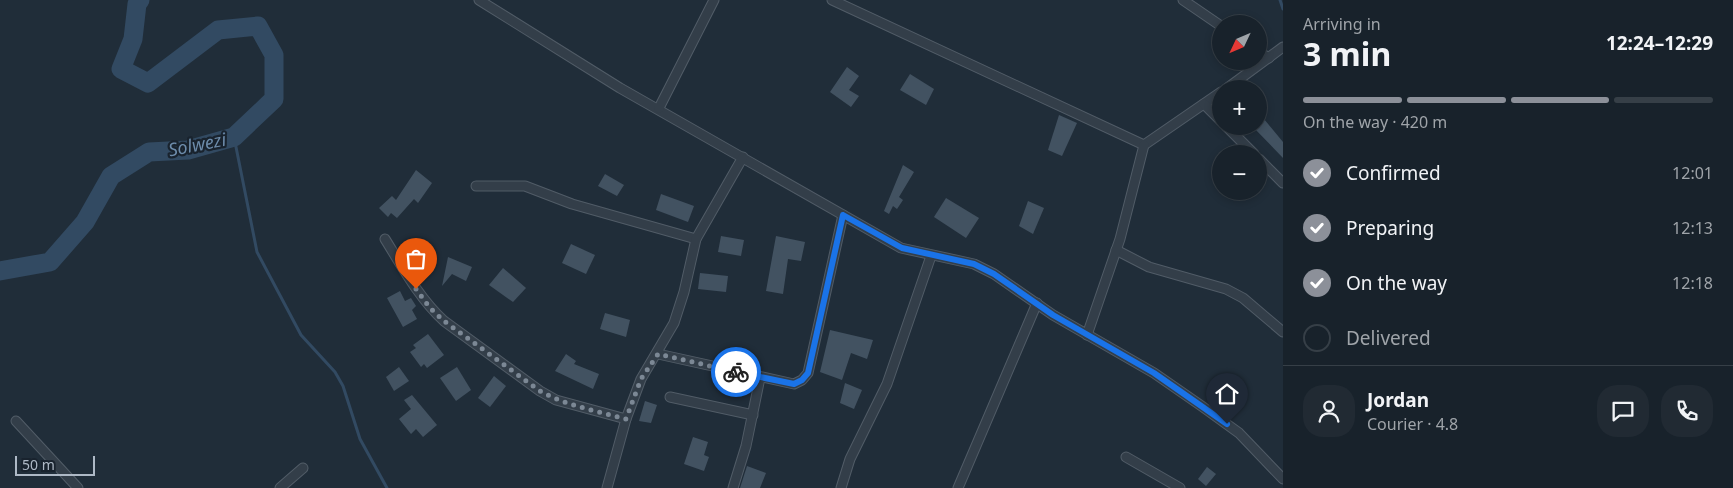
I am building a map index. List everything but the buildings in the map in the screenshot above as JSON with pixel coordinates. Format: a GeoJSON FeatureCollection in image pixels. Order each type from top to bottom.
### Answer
{"type":"FeatureCollection","features":[{"type":"Feature","properties":{"kind":"street"},"geometry":{"type":"LineString","coordinates":[[478,0],[620,88],[659,108],[902,248],[931,256],[974,264],[994,274],[1037,304],[1154,373],[1203,406],[1239,433],[1283,480]]}},
{"type":"Feature","properties":{"kind":"street"},"geometry":{"type":"LineString","coordinates":[[659,108],[714,0]]}},
{"type":"Feature","properties":{"kind":"street"},"geometry":{"type":"LineString","coordinates":[[832,0],[1144,145]]}},
{"type":"Feature","properties":{"kind":"street"},"geometry":{"type":"LineString","coordinates":[[1183,0],[1212,20]]}},
{"type":"Feature","properties":{"kind":"street"},"geometry":{"type":"LineString","coordinates":[[1238,80],[1283,47]]}},
{"type":"Feature","properties":{"kind":"street"},"geometry":{"type":"LineString","coordinates":[[1087,335],[1116,250],[1144,145],[1212,98]]}},
{"type":"Feature","properties":{"kind":"street"},"geometry":{"type":"LineString","coordinates":[[1204,104],[1212,112]]}},
{"type":"Feature","properties":{"kind":"street"},"geometry":{"type":"LineString","coordinates":[[1235,135],[1245,145]]}},
{"type":"Feature","properties":{"kind":"street"},"geometry":{"type":"LineString","coordinates":[[607,488],[626,419],[641,379],[658,354],[674,322],[696,239],[743,157]]}},
{"type":"Feature","properties":{"kind":"street"},"geometry":{"type":"LineString","coordinates":[[1267,167],[1283,184]]}},
{"type":"Feature","properties":{"kind":"street"},"geometry":{"type":"LineString","coordinates":[[476,186],[525,186],[572,204],[696,239]]}},
{"type":"Feature","properties":{"kind":"street"},"geometry":{"type":"LineString","coordinates":[[658,354],[760,378],[794,384],[802,380],[808,373],[843,215]]}},
{"type":"Feature","properties":{"kind":"street"},"geometry":{"type":"LineString","coordinates":[[385,239],[416,289],[430,308],[444,321],[540,391],[556,400],[626,419]]}},
{"type":"Feature","properties":{"kind":"street"},"geometry":{"type":"LineString","coordinates":[[1116,250],[1149,267],[1226,289],[1243,298],[1283,332]]}},
{"type":"Feature","properties":{"kind":"street"},"geometry":{"type":"LineString","coordinates":[[841,488],[850,459],[887,384],[931,256]]}},
{"type":"Feature","properties":{"kind":"street"},"geometry":{"type":"LineString","coordinates":[[958,488],[1037,304]]}},
{"type":"Feature","properties":{"kind":"street"},"geometry":{"type":"LineString","coordinates":[[733,488],[746,446],[760,378]]}},
{"type":"Feature","properties":{"kind":"street"},"geometry":{"type":"LineString","coordinates":[[670,397],[753,415]]}},
{"type":"Feature","properties":{"kind":"street"},"geometry":{"type":"LineString","coordinates":[[16,421],[78,488]]}},
{"type":"Feature","properties":{"kind":"street"},"geometry":{"type":"LineString","coordinates":[[1126,457],[1180,488]]}},
{"type":"Feature","properties":{"kind":"street"},"geometry":{"type":"LineString","coordinates":[[280,488],[303,468]]}},
{"type":"Feature","properties":{"kind":"waterway","name":"Solwezi"},"geometry":{"type":"LineString","coordinates":[[0,271],[50,262],[85,222],[111,176],[149,152],[188,150],[234,137],[274,99],[274,55],[258,26],[218,30],[148,83],[121,69],[133,39],[137,4],[140,0]]}},
{"type":"Feature","properties":{"kind":"waterway"},"geometry":{"type":"LineString","coordinates":[[1280,0],[1283,9]]}},
{"type":"Feature","properties":{"kind":"waterway"},"geometry":{"type":"LineString","coordinates":[[234,137],[257,252],[301,335],[335,372],[343,386],[360,439],[387,488]]}},
{"type":"Feature","properties":{"kind":"way so far"},"geometry":{"type":"LineString","coordinates":[[416,289],[430,308],[444,321],[540,391],[556,400],[571,405],[626,419],[641,379],[658,354],[736,372]]}},
{"type":"Feature","properties":{"kind":"route"},"geometry":{"type":"LineString","coordinates":[[736,372],[794,384],[802,380],[808,373],[843,215],[902,248],[974,264],[994,274],[1053,315],[1154,373],[1227,424]]}}]}
